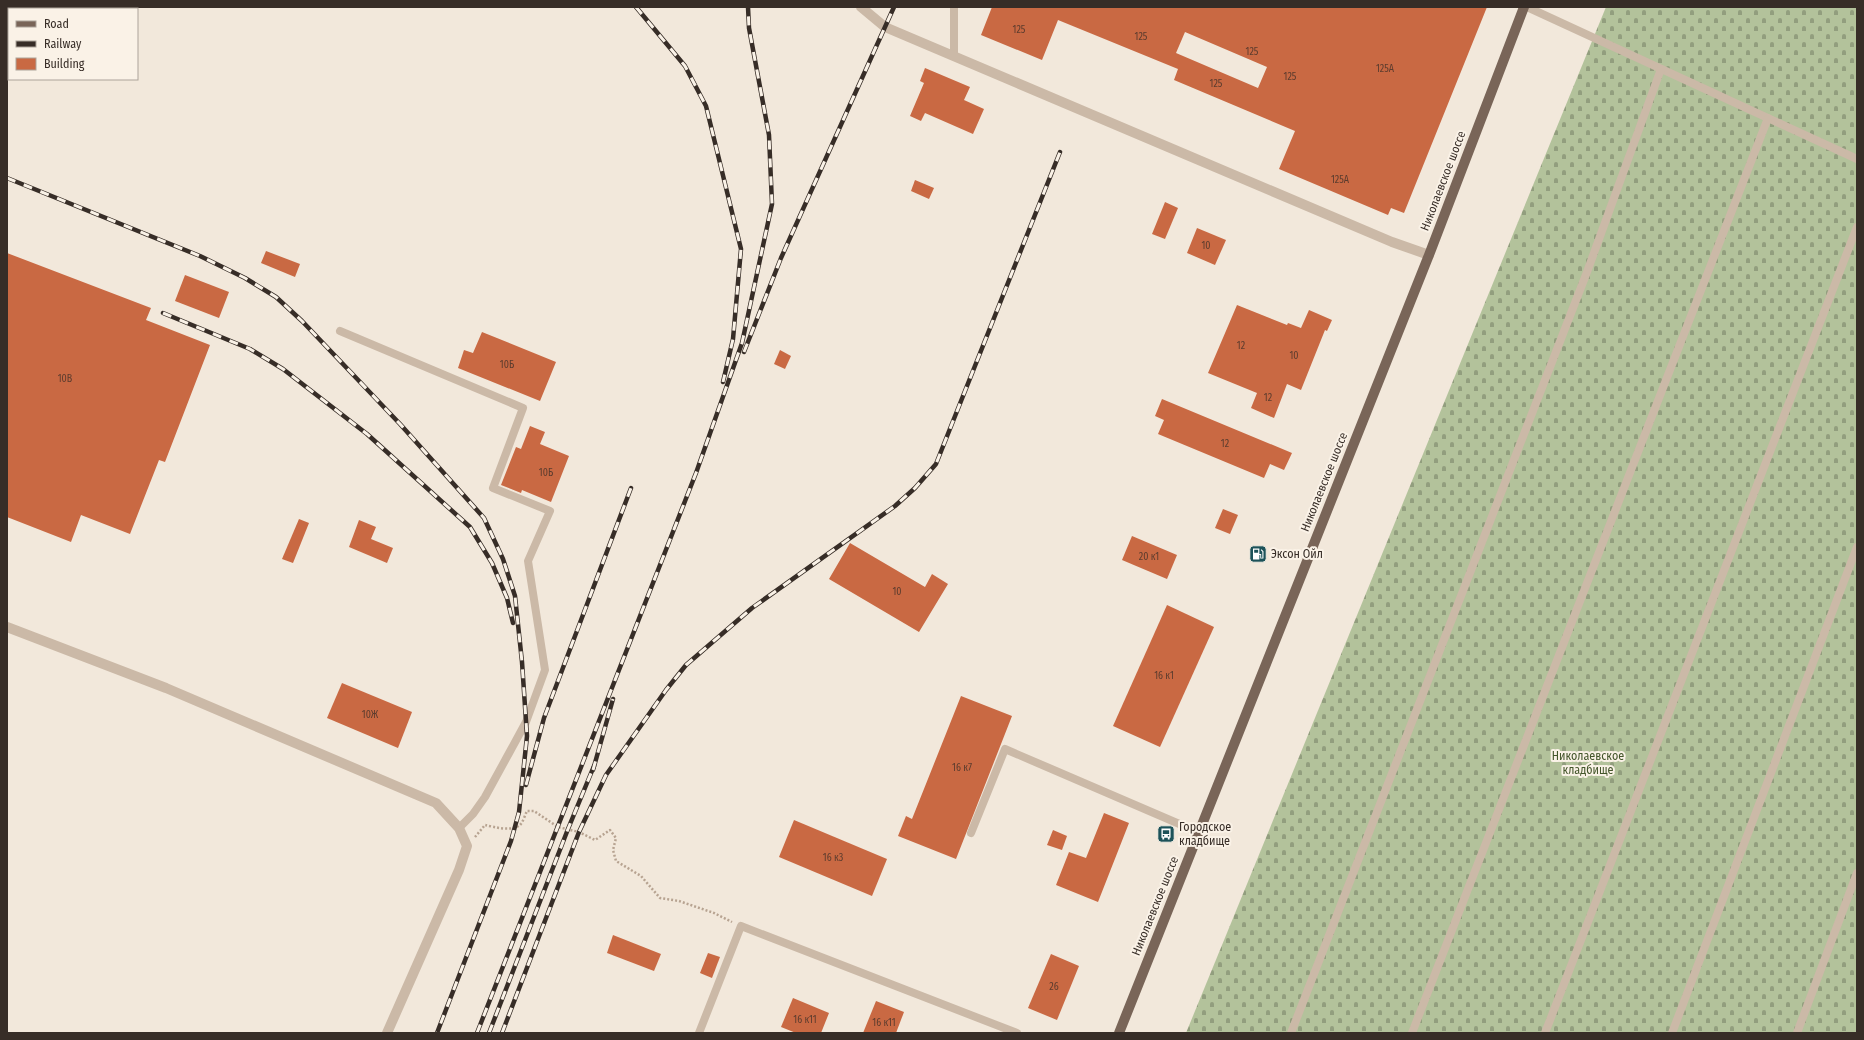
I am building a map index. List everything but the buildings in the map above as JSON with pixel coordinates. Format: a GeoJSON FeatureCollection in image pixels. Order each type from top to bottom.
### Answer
{"type":"FeatureCollection","features":[{"type":"Feature","properties":{"kind":"main road","name":"Николаевское шоссе"},"geometry":{"type":"LineString","coordinates":[[1118,1033],[1429,255],[1525,7]]}},
{"type":"Feature","properties":{"kind":"street"},"geometry":{"type":"LineString","coordinates":[[861,7],[885,27],[1392,242],[1429,255]]}},
{"type":"Feature","properties":{"kind":"street"},"geometry":{"type":"LineString","coordinates":[[7,628],[166,688],[436,803],[459,828],[467,846],[459,870],[387,1033]]}},
{"type":"Feature","properties":{"kind":"lane"},"geometry":{"type":"LineString","coordinates":[[954,7],[954,56]]}},
{"type":"Feature","properties":{"kind":"lane"},"geometry":{"type":"LineString","coordinates":[[1525,7],[1857,159]]}},
{"type":"Feature","properties":{"kind":"lane"},"geometry":{"type":"LineString","coordinates":[[1291,1033],[1587,272],[1662,69]]}},
{"type":"Feature","properties":{"kind":"lane"},"geometry":{"type":"LineString","coordinates":[[1412,1033],[1768,118]]}},
{"type":"Feature","properties":{"kind":"lane"},"geometry":{"type":"LineString","coordinates":[[1545,1033],[1857,227]]}},
{"type":"Feature","properties":{"kind":"lane"},"geometry":{"type":"LineString","coordinates":[[340,331],[523,408],[493,488],[550,511],[528,561],[545,670],[526,722],[485,797],[473,814],[459,828]]}},
{"type":"Feature","properties":{"kind":"lane"},"geometry":{"type":"LineString","coordinates":[[1672,1033],[1857,547]]}},
{"type":"Feature","properties":{"kind":"lane"},"geometry":{"type":"LineString","coordinates":[[971,833],[1005,749],[1198,832]]}},
{"type":"Feature","properties":{"kind":"lane"},"geometry":{"type":"LineString","coordinates":[[1797,1033],[1857,873]]}},
{"type":"Feature","properties":{"kind":"lane"},"geometry":{"type":"LineString","coordinates":[[699,1033],[741,926],[1016,1033]]}},
{"type":"Feature","properties":{"kind":"path"},"geometry":{"type":"LineString","coordinates":[[467,846],[485,825],[498,828],[515,828],[520,825],[527,811],[534,811],[558,827],[579,832],[595,840],[610,830],[616,838],[613,850],[616,861],[641,876],[660,898],[686,903],[714,913],[741,926]]}},
{"type":"Feature","properties":{"kind":"green space","name":"Николаевское кладбище"},"geometry":{"type":"Polygon","coordinates":[[[1606,7],[1857,7],[1857,1033],[1186,1033],[1606,7]]]}},
{"type":"Feature","properties":{"kind":"railway"},"geometry":{"type":"LineString","coordinates":[[636,7],[685,66],[706,106],[741,249],[733,339],[723,382]]}},
{"type":"Feature","properties":{"kind":"railway"},"geometry":{"type":"LineString","coordinates":[[477,1033],[696,473],[742,343],[772,204],[769,135],[749,28],[748,7]]}},
{"type":"Feature","properties":{"kind":"railway"},"geometry":{"type":"LineString","coordinates":[[744,352],[781,258],[894,7]]}},
{"type":"Feature","properties":{"kind":"railway"},"geometry":{"type":"LineString","coordinates":[[502,1033],[579,832],[606,775],[666,690],[686,665],[752,608],[895,506],[915,488],[936,464],[1060,152]]}},
{"type":"Feature","properties":{"kind":"railway"},"geometry":{"type":"LineString","coordinates":[[7,178],[200,256],[245,278],[276,297],[302,321],[400,424],[484,518],[503,559],[515,596],[522,662],[527,736],[519,812],[511,841],[437,1033]]}},
{"type":"Feature","properties":{"kind":"railway"},"geometry":{"type":"LineString","coordinates":[[163,313],[250,349],[283,369],[367,434],[470,527],[492,563],[507,598],[513,623]]}},
{"type":"Feature","properties":{"kind":"railway"},"geometry":{"type":"LineString","coordinates":[[526,785],[544,718],[631,488]]}},
{"type":"Feature","properties":{"kind":"railway"},"geometry":{"type":"LineString","coordinates":[[593,770],[613,699]]}},
{"type":"Feature","properties":{"kind":"railway"},"geometry":{"type":"LineString","coordinates":[[489,1033],[594,766]]}},
{"type":"Feature","properties":{"kind":"place","name":"Эксон Ойл"},"geometry":{"type":"Point","coordinates":[1258,554]}},
{"type":"Feature","properties":{"kind":"place","name":"Городское кладбище"},"geometry":{"type":"Point","coordinates":[1166,834]}}]}
